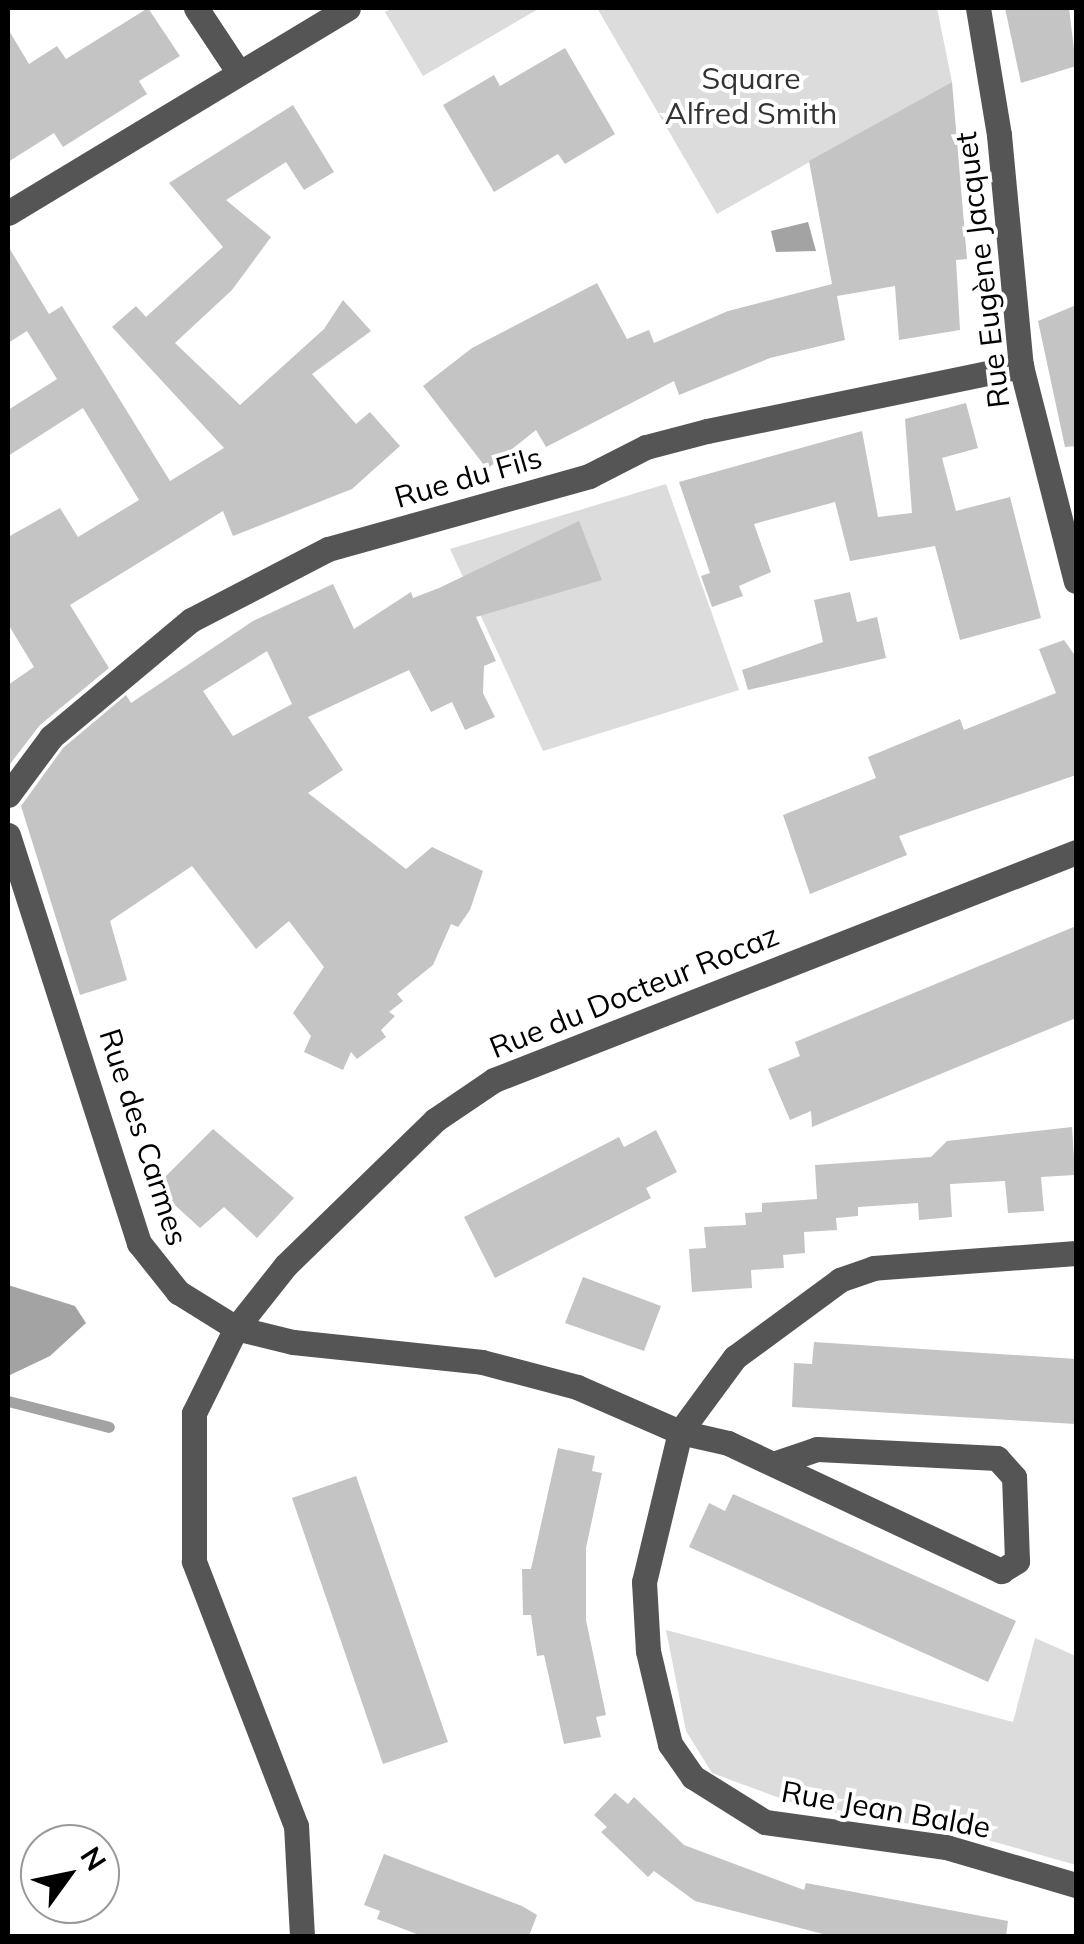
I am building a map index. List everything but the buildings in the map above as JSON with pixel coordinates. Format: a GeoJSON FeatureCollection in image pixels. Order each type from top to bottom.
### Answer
{"type":"FeatureCollection","features":[{"type":"Feature","properties":{"kind":"street"},"geometry":{"type":"LineString","coordinates":[[196,8],[237,70]]}},
{"type":"Feature","properties":{"kind":"street"},"geometry":{"type":"LineString","coordinates":[[8,213],[237,70],[348,8]]}},
{"type":"Feature","properties":{"kind":"street","name":"Rue Eugène Jacquet"},"geometry":{"type":"LineString","coordinates":[[978,8],[1000,135],[1021,366],[1076,580]]}},
{"type":"Feature","properties":{"kind":"street","name":"Rue du Fils"},"geometry":{"type":"LineString","coordinates":[[8,796],[51,737],[191,620],[328,549],[589,476],[646,448],[708,431],[1021,366]]}},
{"type":"Feature","properties":{"kind":"street","name":"Rue des Carmes"},"geometry":{"type":"LineString","coordinates":[[8,835],[139,1243],[178,1292],[236,1328],[293,1342],[482,1362],[577,1387],[680,1432],[774,1464],[1001,1571],[1018,1560],[1014,1477],[997,1458],[817,1449],[774,1464]]}},
{"type":"Feature","properties":{"kind":"street","name":"Rue du Docteur Rocaz"},"geometry":{"type":"LineString","coordinates":[[236,1328],[286,1266],[435,1120],[494,1080],[1076,852]]}},
{"type":"Feature","properties":{"kind":"street"},"geometry":{"type":"LineString","coordinates":[[680,1432],[735,1357],[840,1280],[906,1263],[1076,1253]]}},
{"type":"Feature","properties":{"kind":"street"},"geometry":{"type":"LineString","coordinates":[[236,1328],[194,1413],[194,1561],[296,1826],[302,1936]]}},
{"type":"Feature","properties":{"kind":"street","name":"Rue Jean Balde"},"geometry":{"type":"LineString","coordinates":[[680,1432],[644,1582],[648,1650],[670,1744],[693,1778],[765,1822],[946,1847],[1076,1885]]}},
{"type":"Feature","properties":{"kind":"green space"},"geometry":{"type":"Polygon","coordinates":[[[393,8],[540,8],[423,76],[385,12],[393,8]]]}},
{"type":"Feature","properties":{"kind":"green space","name":"Square Alfred Smith"},"geometry":{"type":"Polygon","coordinates":[[[597,8],[937,8],[952,82],[717,214],[597,8]]]}},
{"type":"Feature","properties":{"kind":"green space"},"geometry":{"type":"Polygon","coordinates":[[[666,484],[739,690],[543,751],[450,549],[666,484]]]}},
{"type":"Feature","properties":{"kind":"green space"},"geometry":{"type":"Polygon","coordinates":[[[666,1630],[1013,1722],[1035,1638],[1076,1656],[1076,1865],[956,1831],[807,1808],[712,1773],[686,1731],[666,1630]]]}},
{"type":"Feature","properties":{"kind":"shaded area"},"geometry":{"type":"Polygon","coordinates":[[[808,222],[816,251],[776,252],[771,231],[808,222]]]}},
{"type":"Feature","properties":{"kind":"shaded area"},"geometry":{"type":"Polygon","coordinates":[[[8,1285],[75,1306],[86,1323],[50,1356],[8,1376],[8,1285]]]}},
{"type":"Feature","properties":{"kind":"waterway"},"geometry":{"type":"LineString","coordinates":[[8,1401],[109,1427]]}}]}
